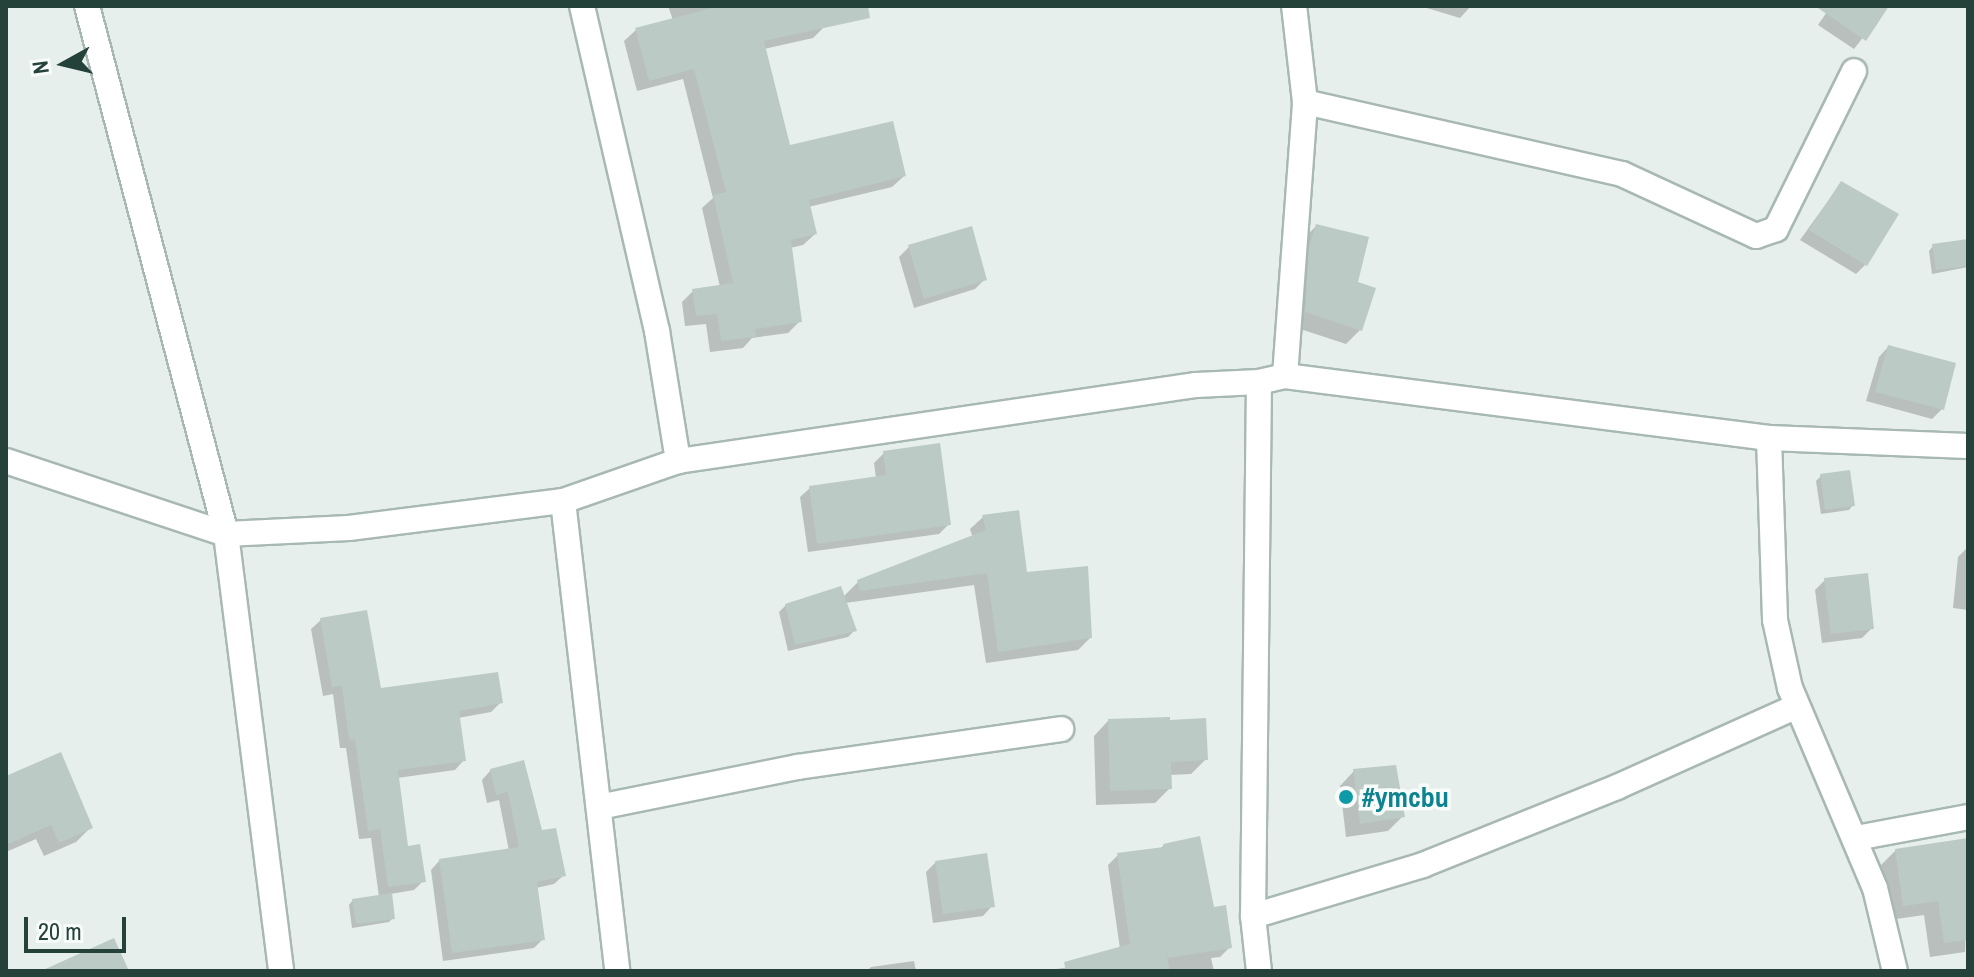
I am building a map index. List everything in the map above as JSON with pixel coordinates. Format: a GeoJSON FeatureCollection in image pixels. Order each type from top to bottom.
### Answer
{"type":"FeatureCollection","features":[{"type":"Feature","properties":{"kind":"street"},"geometry":{"type":"LineString","coordinates":[[87,6],[226,534],[281,971]]}},
{"type":"Feature","properties":{"kind":"street"},"geometry":{"type":"LineString","coordinates":[[582,6],[657,331],[678,461]]}},
{"type":"Feature","properties":{"kind":"street"},"geometry":{"type":"LineString","coordinates":[[1285,376],[1305,102],[1294,6]]}},
{"type":"Feature","properties":{"kind":"street"},"geometry":{"type":"LineString","coordinates":[[1305,102],[1622,174],[1756,236],[1776,229],[1854,71]]}},
{"type":"Feature","properties":{"kind":"street"},"geometry":{"type":"LineString","coordinates":[[6,461],[226,534],[349,528],[563,501],[678,461],[1196,385],[1259,382],[1285,376],[1769,438],[1968,446]]}},
{"type":"Feature","properties":{"kind":"street"},"geometry":{"type":"LineString","coordinates":[[1259,382],[1253,916],[1259,971]]}},
{"type":"Feature","properties":{"kind":"street"},"geometry":{"type":"LineString","coordinates":[[1769,438],[1775,620],[1797,706],[1875,888],[1895,971]]}},
{"type":"Feature","properties":{"kind":"street"},"geometry":{"type":"LineString","coordinates":[[563,501],[617,971]]}},
{"type":"Feature","properties":{"kind":"street"},"geometry":{"type":"LineString","coordinates":[[1253,916],[1423,865],[1617,787],[1797,706]]}},
{"type":"Feature","properties":{"kind":"street"},"geometry":{"type":"LineString","coordinates":[[599,807],[798,767],[1061,729]]}},
{"type":"Feature","properties":{"kind":"street"},"geometry":{"type":"LineString","coordinates":[[1856,838],[1968,817]]}},
{"type":"Feature","properties":{"kind":"building"},"geometry":{"type":"Polygon","coordinates":[[[720,6],[868,6],[870,18],[764,41],[790,145],[893,121],[906,176],[809,200],[817,234],[791,240],[802,322],[755,329],[756,337],[721,341],[717,314],[696,316],[692,289],[733,283],[713,195],[726,192],[694,69],[649,81],[635,28],[720,6]]]}},
{"type":"Feature","properties":{"kind":"building"},"geometry":{"type":"Polygon","coordinates":[[[1815,6],[1889,6],[1866,41],[1815,6]]]}},
{"type":"Feature","properties":{"kind":"building"},"geometry":{"type":"Polygon","coordinates":[[[1841,181],[1899,214],[1867,266],[1809,230],[1841,181]]]}},
{"type":"Feature","properties":{"kind":"building"},"geometry":{"type":"Polygon","coordinates":[[[1316,224],[1369,237],[1358,282],[1376,288],[1362,331],[1305,312],[1309,248],[1316,224]]]}},
{"type":"Feature","properties":{"kind":"building"},"geometry":{"type":"Polygon","coordinates":[[[972,226],[987,280],[924,299],[908,245],[972,226]]]}},
{"type":"Feature","properties":{"kind":"building"},"geometry":{"type":"Polygon","coordinates":[[[1968,239],[1968,266],[1936,270],[1932,244],[1968,239]]]}},
{"type":"Feature","properties":{"kind":"building"},"geometry":{"type":"Polygon","coordinates":[[[1888,345],[1956,363],[1944,410],[1875,392],[1888,345]]]}},
{"type":"Feature","properties":{"kind":"building"},"geometry":{"type":"Polygon","coordinates":[[[940,443],[951,525],[817,544],[809,486],[886,475],[883,451],[940,443]]]}},
{"type":"Feature","properties":{"kind":"building"},"geometry":{"type":"Polygon","coordinates":[[[1850,470],[1855,506],[1825,510],[1820,474],[1850,470]]]}},
{"type":"Feature","properties":{"kind":"building"},"geometry":{"type":"Polygon","coordinates":[[[1019,510],[1027,572],[1088,566],[1092,638],[998,652],[987,573],[860,591],[857,580],[986,530],[982,515],[1019,510]]]}},
{"type":"Feature","properties":{"kind":"building"},"geometry":{"type":"Polygon","coordinates":[[[1868,573],[1874,629],[1831,634],[1824,578],[1868,573]]]}},
{"type":"Feature","properties":{"kind":"building"},"geometry":{"type":"Polygon","coordinates":[[[841,586],[857,631],[795,645],[785,604],[841,586]]]}},
{"type":"Feature","properties":{"kind":"building"},"geometry":{"type":"Polygon","coordinates":[[[367,610],[381,688],[498,672],[503,703],[459,711],[466,761],[398,770],[408,846],[420,844],[426,882],[388,887],[380,829],[368,831],[355,739],[349,740],[342,686],[332,687],[320,618],[367,610]]]}},
{"type":"Feature","properties":{"kind":"building"},"geometry":{"type":"Polygon","coordinates":[[[1170,717],[1170,720],[1206,718],[1208,760],[1171,762],[1172,789],[1110,791],[1108,719],[1170,717]]]}},
{"type":"Feature","properties":{"kind":"building"},"geometry":{"type":"Polygon","coordinates":[[[61,752],[93,828],[59,843],[51,825],[6,845],[6,776],[61,752]]]}},
{"type":"Feature","properties":{"kind":"building"},"geometry":{"type":"Polygon","coordinates":[[[524,760],[542,830],[556,828],[566,876],[537,882],[545,940],[452,953],[439,859],[519,847],[508,792],[496,795],[490,769],[524,760]]]}},
{"type":"Feature","properties":{"kind":"building"},"geometry":{"type":"Polygon","coordinates":[[[1396,765],[1405,817],[1360,824],[1353,769],[1396,765]]]}},
{"type":"Feature","properties":{"kind":"building"},"geometry":{"type":"Polygon","coordinates":[[[1200,836],[1214,907],[1226,905],[1232,948],[1167,958],[1170,971],[1066,971],[1064,962],[1130,944],[1117,853],[1164,847],[1163,844],[1200,836]]]}},
{"type":"Feature","properties":{"kind":"building"},"geometry":{"type":"Polygon","coordinates":[[[1968,838],[1968,940],[1944,943],[1938,901],[1903,906],[1895,849],[1968,838]]]}},
{"type":"Feature","properties":{"kind":"building"},"geometry":{"type":"Polygon","coordinates":[[[987,853],[995,907],[943,914],[935,861],[987,853]]]}},
{"type":"Feature","properties":{"kind":"building"},"geometry":{"type":"Polygon","coordinates":[[[392,893],[395,919],[356,924],[352,899],[392,893]]]}},
{"type":"Feature","properties":{"kind":"building"},"geometry":{"type":"Polygon","coordinates":[[[114,938],[129,971],[41,971],[114,938]]]}},
{"type":"Feature","properties":{"kind":"place","name":"#ymcbu"},"geometry":{"type":"Point","coordinates":[1346,797]}}]}
